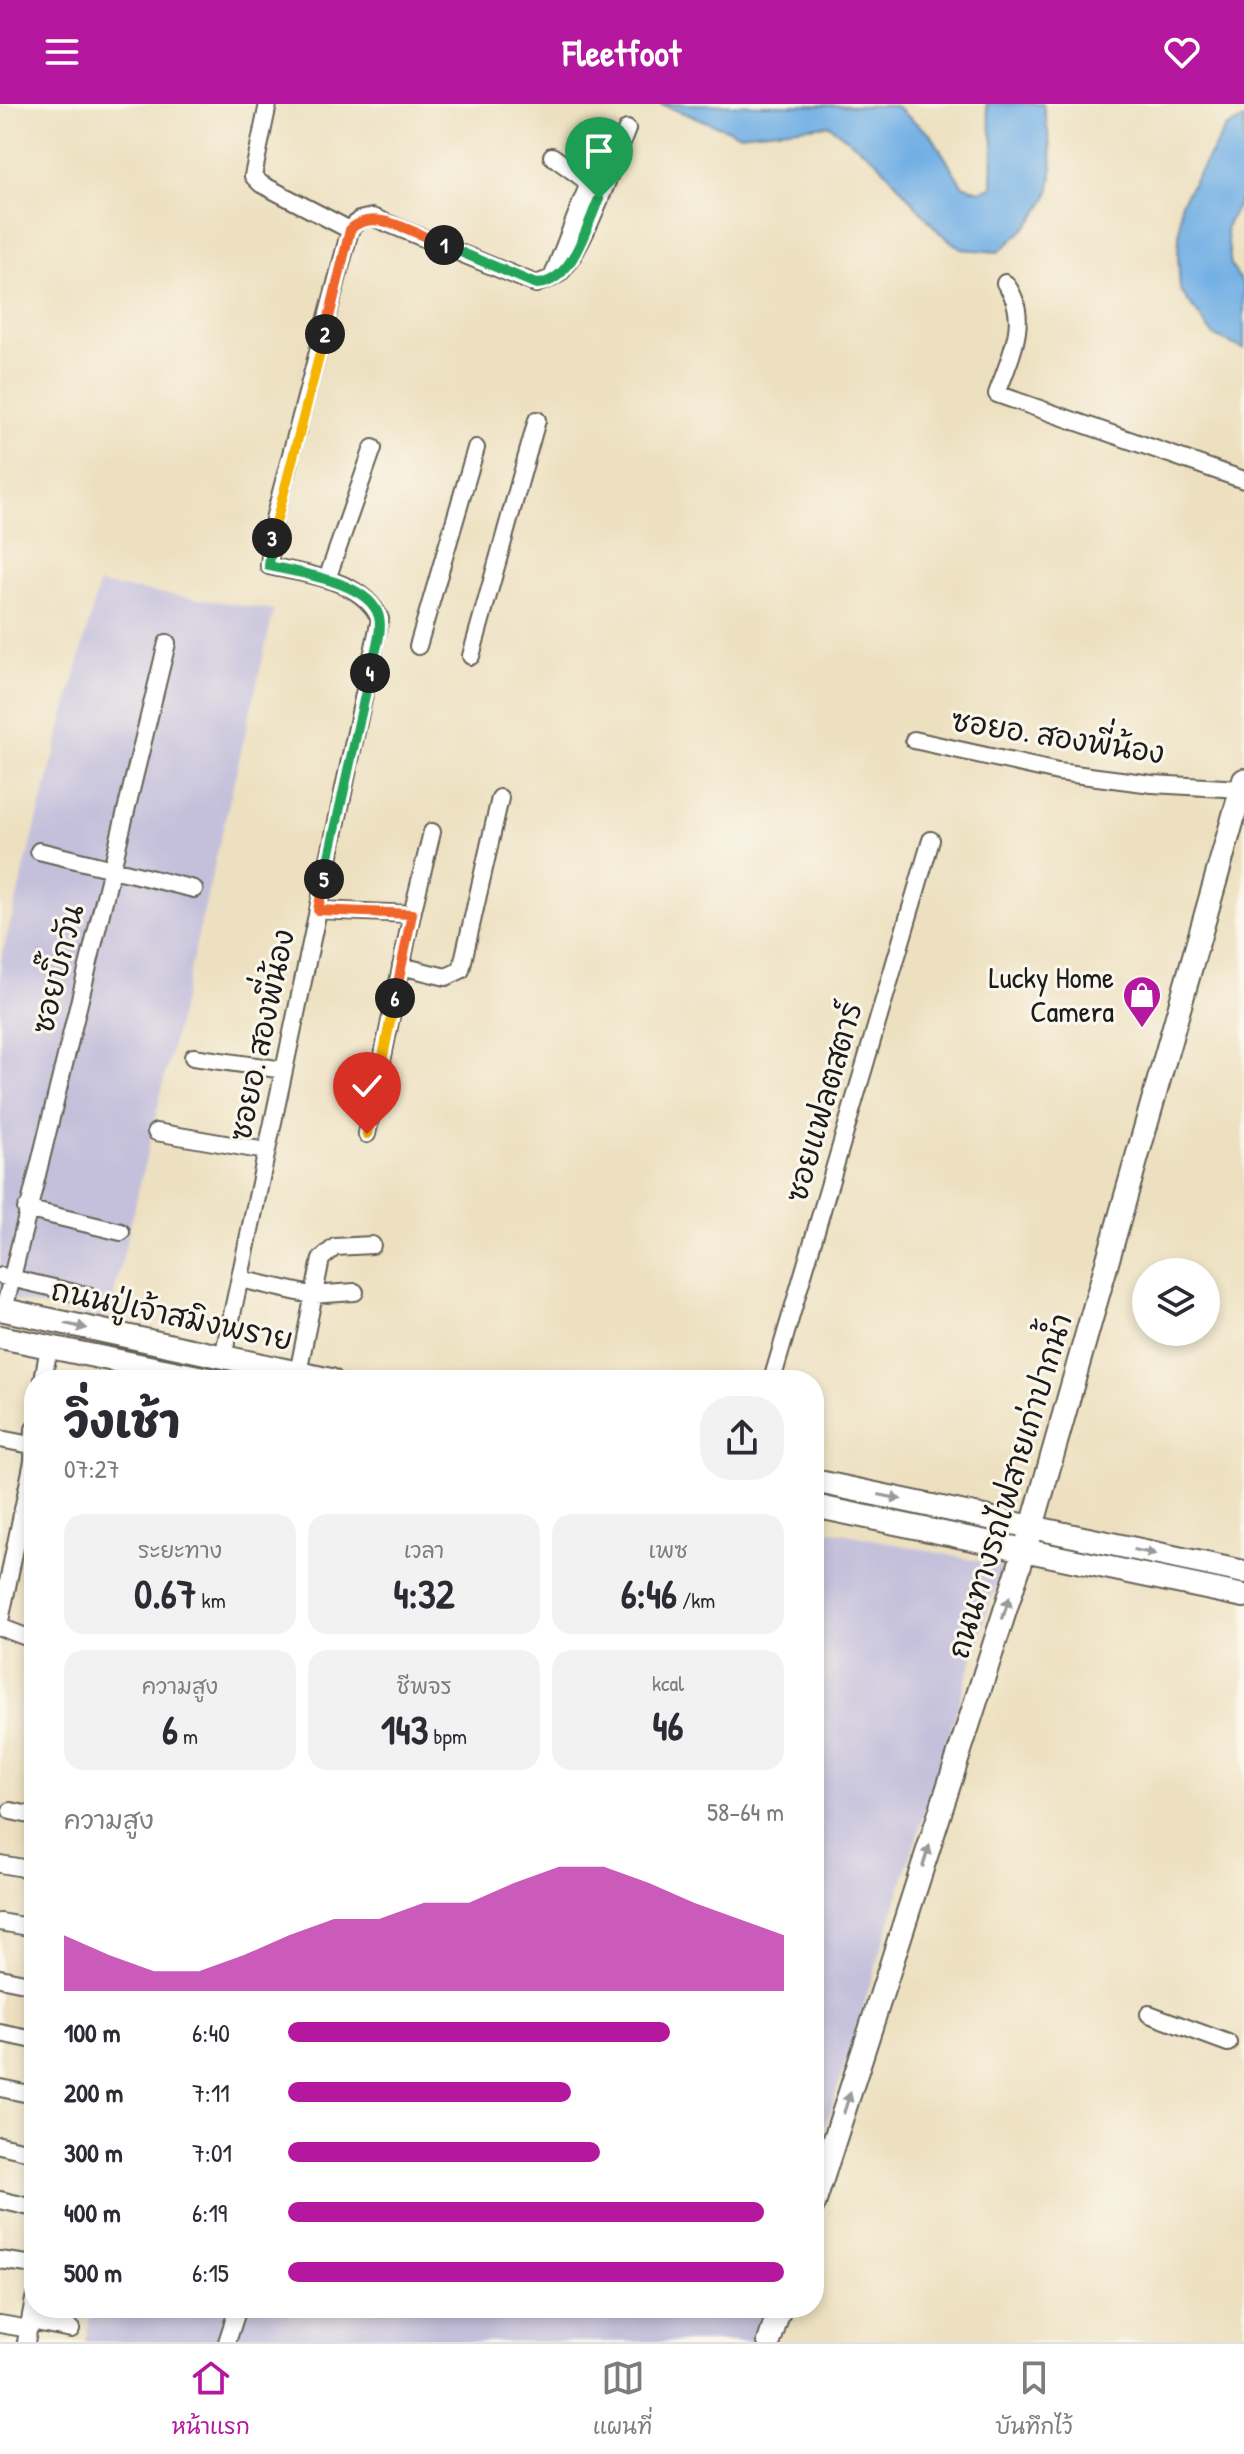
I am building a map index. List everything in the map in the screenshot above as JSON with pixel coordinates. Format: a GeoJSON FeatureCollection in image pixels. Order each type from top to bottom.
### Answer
{"type":"FeatureCollection","features":[{"type":"Feature","properties":{"kind":"main road","name":"ถนนทางรถไฟสายเก่าปากน้ำ"},"geometry":{"type":"LineString","coordinates":[[824,2173],[1025,1551],[1243,784]]}},
{"type":"Feature","properties":{"kind":"main road","name":"ถนนปู่เจ้าสมิงพราย"},"geometry":{"type":"LineString","coordinates":[[2,1310],[284,1370]]}},
{"type":"Feature","properties":{"kind":"main road","name":"ถนนปู่เจ้าสมิงพราย"},"geometry":{"type":"LineString","coordinates":[[0,1337],[165,1370]]}},
{"type":"Feature","properties":{"kind":"main road"},"geometry":{"type":"LineString","coordinates":[[218,1370],[223,1357]]}},
{"type":"Feature","properties":{"kind":"main road"},"geometry":{"type":"LineString","coordinates":[[824,1483],[1244,1572]]}},
{"type":"Feature","properties":{"kind":"main road"},"geometry":{"type":"LineString","coordinates":[[824,1508],[1244,1596]]}},
{"type":"Feature","properties":{"kind":"main road"},"geometry":{"type":"LineString","coordinates":[[769,2342],[777,2318]]}},
{"type":"Feature","properties":{"kind":"street"},"geometry":{"type":"LineString","coordinates":[[268,104],[253,176],[261,184],[350,230],[359,220],[372,217],[536,284],[564,272],[606,187],[627,129]]}},
{"type":"Feature","properties":{"kind":"street"},"geometry":{"type":"LineString","coordinates":[[552,156],[585,180],[587,188],[552,278]]}},
{"type":"Feature","properties":{"kind":"street","name":"ซอยอ. สองพี่น้อง"},"geometry":{"type":"LineString","coordinates":[[223,1357],[380,619],[374,604],[360,593],[327,579],[269,566],[274,519],[350,230]]}},
{"type":"Feature","properties":{"kind":"street"},"geometry":{"type":"LineString","coordinates":[[1005,283],[1014,295],[1020,321],[997,394],[1244,480]]}},
{"type":"Feature","properties":{"kind":"street"},"geometry":{"type":"LineString","coordinates":[[471,656],[537,420]]}},
{"type":"Feature","properties":{"kind":"street"},"geometry":{"type":"LineString","coordinates":[[327,579],[373,448]]}},
{"type":"Feature","properties":{"kind":"street"},"geometry":{"type":"LineString","coordinates":[[418,646],[476,448]]}},
{"type":"Feature","properties":{"kind":"street","name":"ซอยบิ๊กวัน"},"geometry":{"type":"LineString","coordinates":[[2,1310],[5,1276],[26,1209],[167,643]]}},
{"type":"Feature","properties":{"kind":"street","name":"ซอยอ. สองพี่น้อง"},"geometry":{"type":"LineString","coordinates":[[914,740],[1058,772],[1152,784],[1243,784]]}},
{"type":"Feature","properties":{"kind":"street"},"geometry":{"type":"LineString","coordinates":[[401,966],[446,977],[461,970],[500,798]]}},
{"type":"Feature","properties":{"kind":"street"},"geometry":{"type":"LineString","coordinates":[[367,1134],[432,832]]}},
{"type":"Feature","properties":{"kind":"street","name":"ซอยแฟลตสตาร์"},"geometry":{"type":"LineString","coordinates":[[775,1370],[931,840]]}},
{"type":"Feature","properties":{"kind":"street"},"geometry":{"type":"LineString","coordinates":[[39,851],[194,889]]}},
{"type":"Feature","properties":{"kind":"street"},"geometry":{"type":"LineString","coordinates":[[318,910],[412,914]]}},
{"type":"Feature","properties":{"kind":"street"},"geometry":{"type":"LineString","coordinates":[[193,1057],[284,1070]]}},
{"type":"Feature","properties":{"kind":"street"},"geometry":{"type":"LineString","coordinates":[[156,1132],[266,1151]]}},
{"type":"Feature","properties":{"kind":"street"},"geometry":{"type":"LineString","coordinates":[[26,1209],[121,1232]]}},
{"type":"Feature","properties":{"kind":"street"},"geometry":{"type":"LineString","coordinates":[[298,1370],[311,1295],[321,1259],[335,1247],[372,1245]]}},
{"type":"Feature","properties":{"kind":"street"},"geometry":{"type":"LineString","coordinates":[[5,1276],[88,1296]]}},
{"type":"Feature","properties":{"kind":"street"},"geometry":{"type":"LineString","coordinates":[[240,1279],[311,1295],[355,1292]]}},
{"type":"Feature","properties":{"kind":"street"},"geometry":{"type":"LineString","coordinates":[[45,1370],[49,1347]]}},
{"type":"Feature","properties":{"kind":"street"},"geometry":{"type":"LineString","coordinates":[[0,1439],[24,1438]]}},
{"type":"Feature","properties":{"kind":"street"},"geometry":{"type":"LineString","coordinates":[[0,1621],[24,1505]]}},
{"type":"Feature","properties":{"kind":"street"},"geometry":{"type":"LineString","coordinates":[[0,1627],[24,1636]]}},
{"type":"Feature","properties":{"kind":"street"},"geometry":{"type":"LineString","coordinates":[[11,1811],[24,1814]]}},
{"type":"Feature","properties":{"kind":"street"},"geometry":{"type":"LineString","coordinates":[[0,1864],[24,1868]]}},
{"type":"Feature","properties":{"kind":"street"},"geometry":{"type":"LineString","coordinates":[[0,1922],[24,1926]]}},
{"type":"Feature","properties":{"kind":"street"},"geometry":{"type":"LineString","coordinates":[[0,1978],[24,1983]]}},
{"type":"Feature","properties":{"kind":"street"},"geometry":{"type":"LineString","coordinates":[[1149,2014],[1228,2043]]}},
{"type":"Feature","properties":{"kind":"street"},"geometry":{"type":"LineString","coordinates":[[0,2033],[24,2038]]}},
{"type":"Feature","properties":{"kind":"street"},"geometry":{"type":"LineString","coordinates":[[0,2088],[24,2093]]}},
{"type":"Feature","properties":{"kind":"street"},"geometry":{"type":"LineString","coordinates":[[0,2145],[24,2151]]}},
{"type":"Feature","properties":{"kind":"street"},"geometry":{"type":"LineString","coordinates":[[0,2200],[24,2206]]}},
{"type":"Feature","properties":{"kind":"street"},"geometry":{"type":"LineString","coordinates":[[0,2260],[24,2264]]}},
{"type":"Feature","properties":{"kind":"street"},"geometry":{"type":"LineString","coordinates":[[227,2342],[235,2318]]}},
{"type":"Feature","properties":{"kind":"street"},"geometry":{"type":"LineString","coordinates":[[0,2324],[28,2331],[71,2329]]}},
{"type":"Feature","properties":{"kind":"shaded area"},"geometry":{"type":"Polygon","coordinates":[[[99,584],[274,610],[108,1321],[0,1297],[0,962],[99,584]]]}},
{"type":"Feature","properties":{"kind":"shaded area"},"geometry":{"type":"Polygon","coordinates":[[[824,1529],[1002,1566],[824,2131],[824,1529]]]}},
{"type":"Feature","properties":{"kind":"shaded area"},"geometry":{"type":"Polygon","coordinates":[[[90,2318],[765,2318],[757,2342],[85,2342],[90,2318]]]}},
{"type":"Feature","properties":{"kind":"water"},"geometry":{"type":"Polygon","coordinates":[[[660,104],[895,106],[932,136],[962,185],[979,191],[992,187],[993,142],[986,104],[1043,104],[1051,153],[1050,187],[1034,217],[998,252],[961,249],[939,232],[878,162],[829,125],[739,134],[660,104]]]}},
{"type":"Feature","properties":{"kind":"water"},"geometry":{"type":"Polygon","coordinates":[[[1244,119],[1244,193],[1226,227],[1231,266],[1244,285],[1244,349],[1214,336],[1180,290],[1178,255],[1181,203],[1226,128],[1244,119]]]}},
{"type":"Feature","properties":{"kind":"place","name":"Lucky Home Camera"},"geometry":{"type":"Point","coordinates":[1142,1029]}},
{"type":"Feature","properties":{"kind":"route"},"geometry":{"type":"LineString","coordinates":[[367,1134],[412,914],[318,910],[380,619],[374,604],[360,593],[327,579],[269,566],[274,519],[344,263],[350,230],[359,220],[372,217],[536,284],[544,284],[564,272],[599,199]]}}]}
